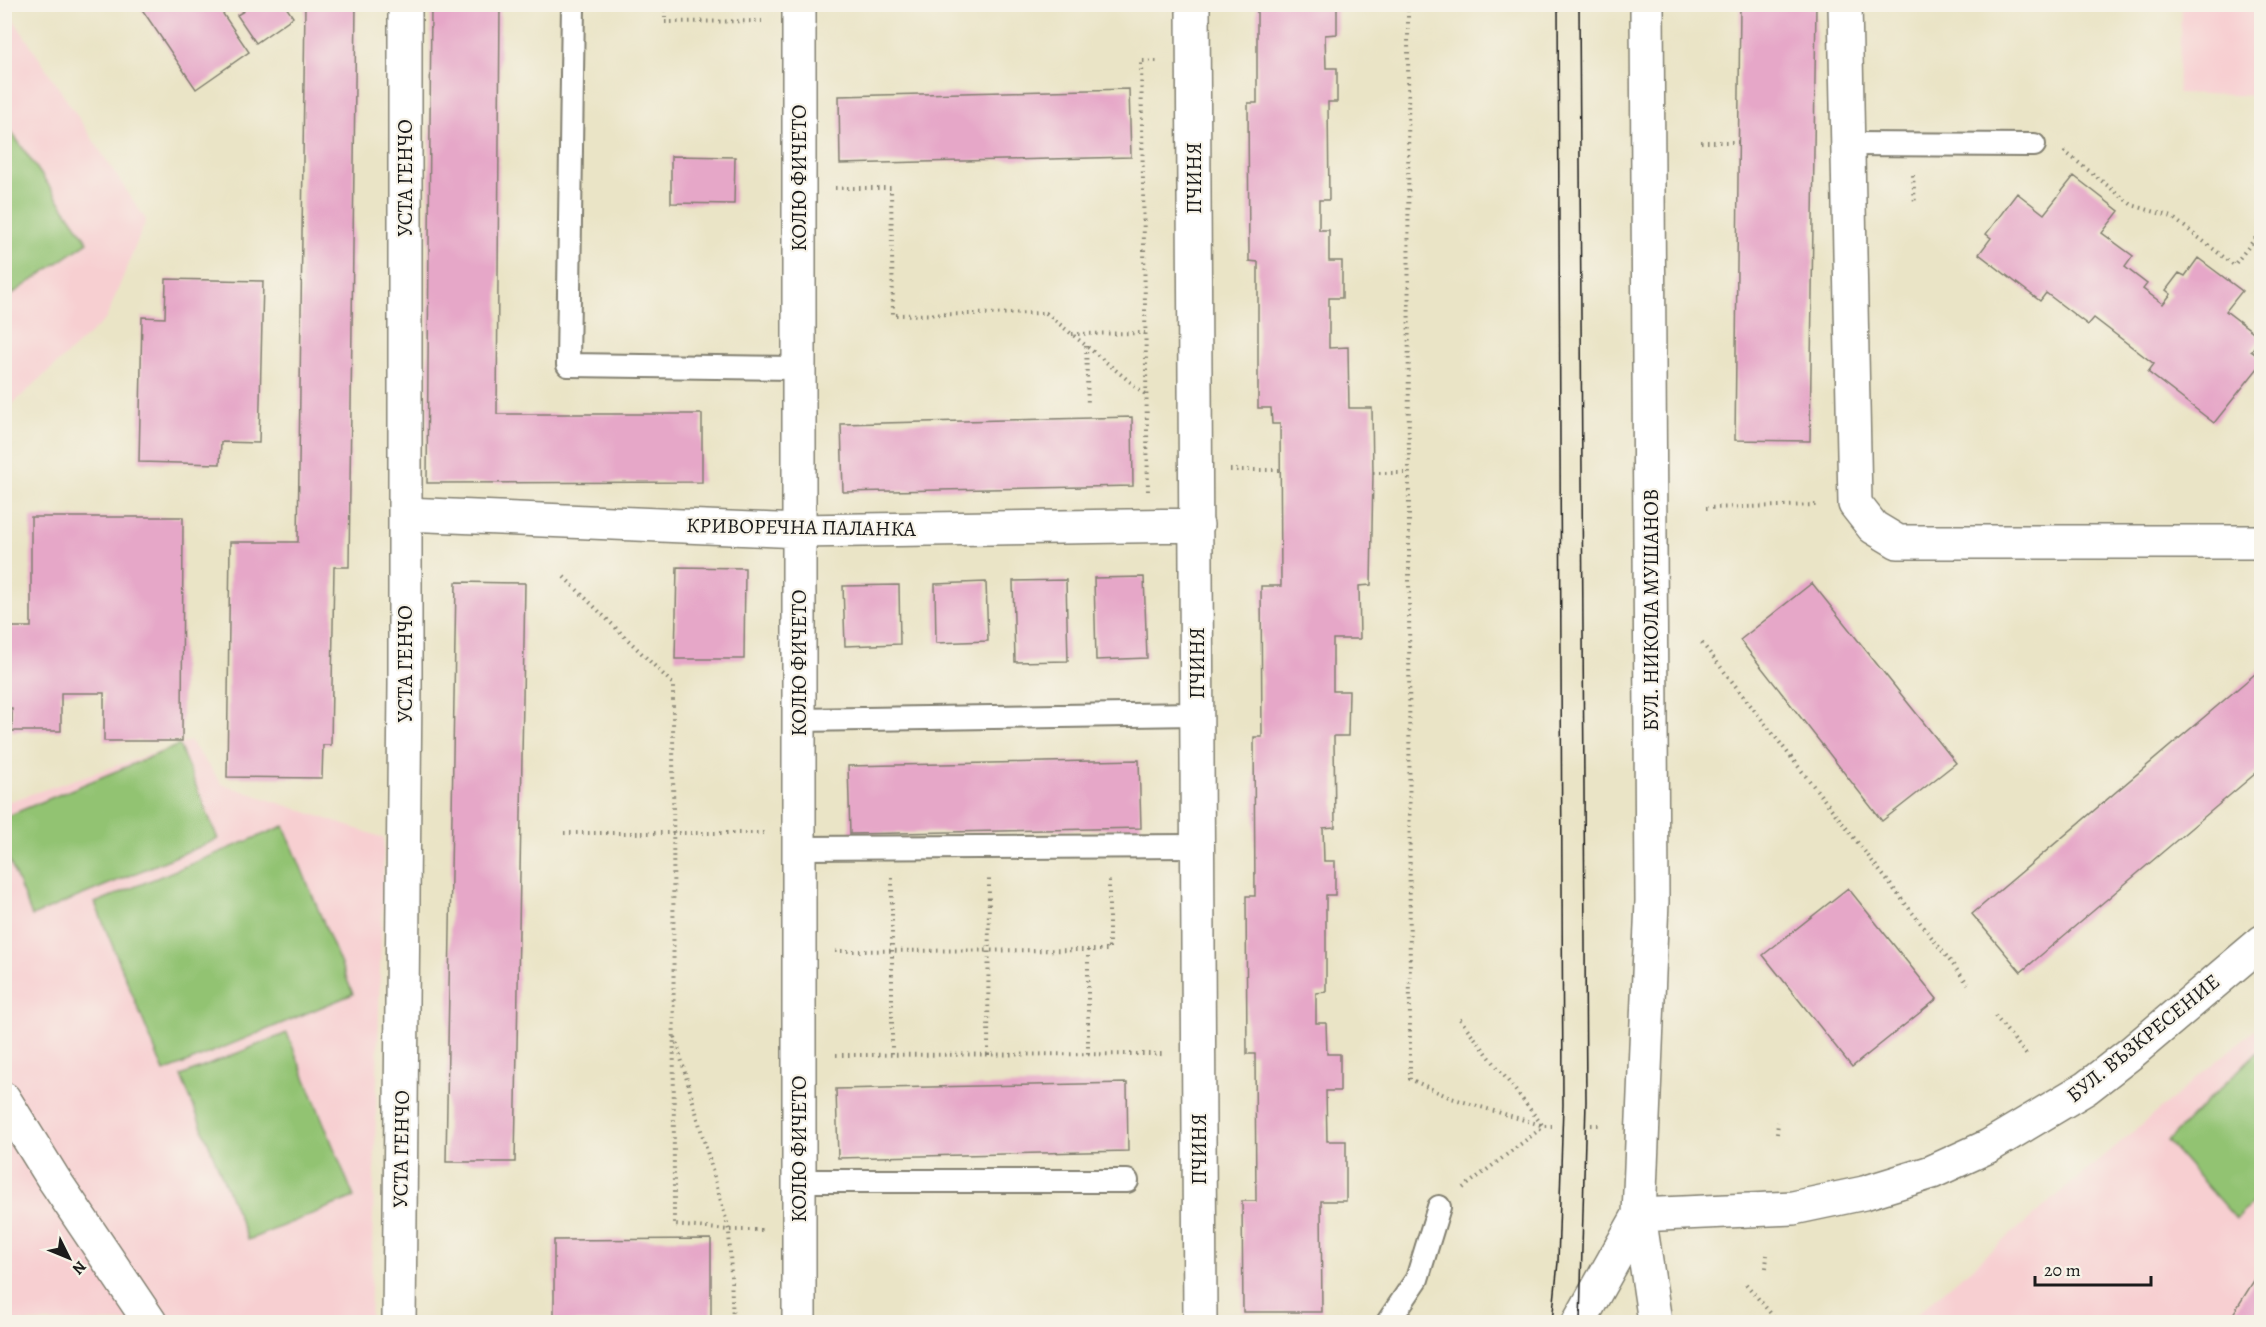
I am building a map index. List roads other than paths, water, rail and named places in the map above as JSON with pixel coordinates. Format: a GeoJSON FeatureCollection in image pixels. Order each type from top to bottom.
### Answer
{"type":"FeatureCollection","features":[{"type":"Feature","properties":{"kind":"street","name":"УСТА ГЕНЧО"},"geometry":{"type":"LineString","coordinates":[[399,1323],[405,514],[405,4]]}},
{"type":"Feature","properties":{"kind":"street","name":"ПЧИНЯ"},"geometry":{"type":"LineString","coordinates":[[1193,4],[1200,1323]]}},
{"type":"Feature","properties":{"kind":"street","name":"БУЛ. НИКОЛА МУШАНОВ"},"geometry":{"type":"LineString","coordinates":[[1639,1215],[1652,901],[1647,4]]}},
{"type":"Feature","properties":{"kind":"street"},"geometry":{"type":"LineString","coordinates":[[1845,4],[1855,504],[1873,527],[1898,543],[2262,542]]}},
{"type":"Feature","properties":{"kind":"street","name":"КОЛЮ ФИЧЕТО"},"geometry":{"type":"LineString","coordinates":[[799,13],[799,1323]]}},
{"type":"Feature","properties":{"kind":"street","name":"КРИВОРЕЧНА ПАЛАНКА"},"geometry":{"type":"LineString","coordinates":[[405,514],[799,531],[1197,525]]}},
{"type":"Feature","properties":{"kind":"street","name":"БУЛ. ВЪЗКРЕСЕНИЕ"},"geometry":{"type":"LineString","coordinates":[[1639,1215],[1793,1208],[1864,1193],[1932,1172],[1989,1146],[2086,1088],[2262,942]]}},
{"type":"Feature","properties":{"kind":"street"},"geometry":{"type":"LineString","coordinates":[[4,1099],[53,1178],[150,1323]]}},
{"type":"Feature","properties":{"kind":"street"},"geometry":{"type":"LineString","coordinates":[[1579,1323],[1639,1215]]}},
{"type":"Feature","properties":{"kind":"street"},"geometry":{"type":"LineString","coordinates":[[1639,1215],[1654,1323]]}},
{"type":"Feature","properties":{"kind":"lane"},"geometry":{"type":"LineString","coordinates":[[573,4],[568,365],[798,368]]}},
{"type":"Feature","properties":{"kind":"lane"},"geometry":{"type":"LineString","coordinates":[[1846,144],[2034,145]]}},
{"type":"Feature","properties":{"kind":"lane"},"geometry":{"type":"LineString","coordinates":[[799,720],[1197,714]]}},
{"type":"Feature","properties":{"kind":"lane"},"geometry":{"type":"LineString","coordinates":[[799,848],[1197,846]]}},
{"type":"Feature","properties":{"kind":"lane"},"geometry":{"type":"LineString","coordinates":[[799,1181],[1127,1181]]}},
{"type":"Feature","properties":{"kind":"lane"},"geometry":{"type":"LineString","coordinates":[[1388,1323],[1417,1280],[1439,1207]]}},
{"type":"Feature","properties":{"kind":"tram line"},"geometry":{"type":"LineString","coordinates":[[1552,1322],[1558,1262],[1563,1105],[1558,4]]}},
{"type":"Feature","properties":{"kind":"tram line"},"geometry":{"type":"LineString","coordinates":[[1579,4],[1586,1102],[1580,1322]]}}]}
